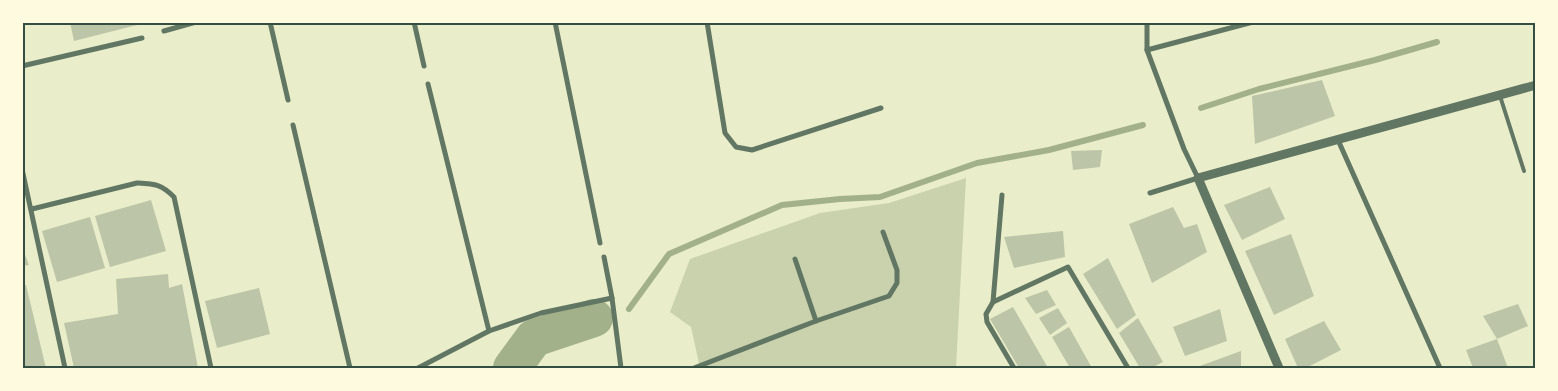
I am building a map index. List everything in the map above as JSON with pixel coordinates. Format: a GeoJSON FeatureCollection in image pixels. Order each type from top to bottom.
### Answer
{"type":"FeatureCollection","features":[{"type":"Feature","properties":{"kind":"street"},"geometry":{"type":"LineString","coordinates":[[164,31],[196,22]]}},
{"type":"Feature","properties":{"kind":"street"},"geometry":{"type":"LineString","coordinates":[[270,22],[288,100]]}},
{"type":"Feature","properties":{"kind":"street"},"geometry":{"type":"LineString","coordinates":[[414,22],[424,66]]}},
{"type":"Feature","properties":{"kind":"street"},"geometry":{"type":"LineString","coordinates":[[555,22],[600,243]]}},
{"type":"Feature","properties":{"kind":"street"},"geometry":{"type":"LineString","coordinates":[[707,22],[725,134],[736,148],[752,150],[881,108]]}},
{"type":"Feature","properties":{"kind":"street"},"geometry":{"type":"LineString","coordinates":[[1147,22],[1147,50],[1184,149],[1279,368]]}},
{"type":"Feature","properties":{"kind":"street"},"geometry":{"type":"LineString","coordinates":[[1147,50],[1253,22]]}},
{"type":"Feature","properties":{"kind":"street"},"geometry":{"type":"LineString","coordinates":[[22,66],[142,38]]}},
{"type":"Feature","properties":{"kind":"street"},"geometry":{"type":"LineString","coordinates":[[428,84],[489,331]]}},
{"type":"Feature","properties":{"kind":"street"},"geometry":{"type":"LineString","coordinates":[[1150,193],[1198,178],[1536,85]]}},
{"type":"Feature","properties":{"kind":"street"},"geometry":{"type":"LineString","coordinates":[[293,125],[350,368]]}},
{"type":"Feature","properties":{"kind":"street"},"geometry":{"type":"LineString","coordinates":[[1338,140],[1440,368]]}},
{"type":"Feature","properties":{"kind":"street"},"geometry":{"type":"LineString","coordinates":[[22,169],[32,209],[64,368]]}},
{"type":"Feature","properties":{"kind":"street"},"geometry":{"type":"LineString","coordinates":[[32,209],[137,183],[164,186],[174,197],[211,368]]}},
{"type":"Feature","properties":{"kind":"street"},"geometry":{"type":"LineString","coordinates":[[1002,194],[993,302],[986,314],[987,322],[1014,368]]}},
{"type":"Feature","properties":{"kind":"street"},"geometry":{"type":"LineString","coordinates":[[694,368],[816,321],[889,296],[897,283],[897,270],[883,232]]}},
{"type":"Feature","properties":{"kind":"street"},"geometry":{"type":"LineString","coordinates":[[604,257],[612,298],[621,368]]}},
{"type":"Feature","properties":{"kind":"street"},"geometry":{"type":"LineString","coordinates":[[795,259],[816,321]]}},
{"type":"Feature","properties":{"kind":"street"},"geometry":{"type":"LineString","coordinates":[[993,302],[1068,267],[1128,368]]}},
{"type":"Feature","properties":{"kind":"street"},"geometry":{"type":"LineString","coordinates":[[418,368],[489,331],[541,313],[612,298]]}},
{"type":"Feature","properties":{"kind":"lane"},"geometry":{"type":"LineString","coordinates":[[1500,94],[1524,171]]}},
{"type":"Feature","properties":{"kind":"green space"},"geometry":{"type":"Polygon","coordinates":[[[966,178],[956,368],[700,368],[691,327],[670,312],[690,259],[820,213],[889,203],[966,178]]]}},
{"type":"Feature","properties":{"kind":"building"},"geometry":{"type":"Polygon","coordinates":[[[70,22],[145,22],[145,23],[74,41],[70,22]]]}},
{"type":"Feature","properties":{"kind":"building"},"geometry":{"type":"Polygon","coordinates":[[[1322,80],[1335,116],[1255,144],[1252,96],[1322,80]]]}},
{"type":"Feature","properties":{"kind":"building"},"geometry":{"type":"Polygon","coordinates":[[[1102,150],[1100,167],[1073,170],[1071,151],[1102,150]]]}},
{"type":"Feature","properties":{"kind":"building"},"geometry":{"type":"Polygon","coordinates":[[[1270,187],[1285,219],[1242,240],[1224,205],[1270,187]]]}},
{"type":"Feature","properties":{"kind":"building"},"geometry":{"type":"Polygon","coordinates":[[[151,200],[166,251],[110,267],[95,216],[151,200]]]}},
{"type":"Feature","properties":{"kind":"building"},"geometry":{"type":"Polygon","coordinates":[[[1173,207],[1184,228],[1197,224],[1207,252],[1152,283],[1129,224],[1173,207]]]}},
{"type":"Feature","properties":{"kind":"building"},"geometry":{"type":"Polygon","coordinates":[[[90,217],[105,268],[57,282],[42,231],[90,217]]]}},
{"type":"Feature","properties":{"kind":"building"},"geometry":{"type":"Polygon","coordinates":[[[1063,231],[1065,257],[1014,268],[1004,237],[1063,231]]]}},
{"type":"Feature","properties":{"kind":"building"},"geometry":{"type":"Polygon","coordinates":[[[1291,234],[1314,296],[1274,315],[1245,251],[1291,234]]]}},
{"type":"Feature","properties":{"kind":"building"},"geometry":{"type":"Polygon","coordinates":[[[22,247],[29,265],[22,266],[22,247]]]}},
{"type":"Feature","properties":{"kind":"building"},"geometry":{"type":"Polygon","coordinates":[[[1108,258],[1136,315],[1117,329],[1083,274],[1108,258]]]}},
{"type":"Feature","properties":{"kind":"building"},"geometry":{"type":"Polygon","coordinates":[[[168,274],[169,288],[182,284],[198,368],[74,368],[64,323],[118,314],[116,279],[168,274]]]}},
{"type":"Feature","properties":{"kind":"building"},"geometry":{"type":"Polygon","coordinates":[[[22,285],[26,285],[46,368],[22,368],[22,285]]]}},
{"type":"Feature","properties":{"kind":"building"},"geometry":{"type":"Polygon","coordinates":[[[259,288],[270,334],[217,348],[205,301],[259,288]]]}},
{"type":"Feature","properties":{"kind":"building"},"geometry":{"type":"Polygon","coordinates":[[[1047,290],[1056,305],[1036,314],[1025,298],[1047,290]]]}},
{"type":"Feature","properties":{"kind":"building"},"geometry":{"type":"Polygon","coordinates":[[[1518,304],[1528,326],[1497,339],[1483,316],[1518,304]]]}},
{"type":"Feature","properties":{"kind":"building"},"geometry":{"type":"Polygon","coordinates":[[[1013,307],[1048,368],[1019,368],[990,319],[1013,307]]]}},
{"type":"Feature","properties":{"kind":"building"},"geometry":{"type":"Polygon","coordinates":[[[1058,308],[1067,323],[1050,335],[1039,318],[1058,308]]]}},
{"type":"Feature","properties":{"kind":"building"},"geometry":{"type":"Polygon","coordinates":[[[1220,309],[1227,341],[1185,356],[1173,327],[1220,309]]]}},
{"type":"Feature","properties":{"kind":"building"},"geometry":{"type":"Polygon","coordinates":[[[1138,318],[1163,362],[1151,368],[1140,368],[1119,333],[1138,318]]]}},
{"type":"Feature","properties":{"kind":"building"},"geometry":{"type":"Polygon","coordinates":[[[1324,321],[1341,350],[1306,368],[1298,368],[1285,339],[1324,321]]]}},
{"type":"Feature","properties":{"kind":"building"},"geometry":{"type":"Polygon","coordinates":[[[1069,327],[1092,368],[1070,368],[1052,337],[1069,327]]]}},
{"type":"Feature","properties":{"kind":"building"},"geometry":{"type":"Polygon","coordinates":[[[1497,339],[1508,368],[1473,368],[1466,350],[1497,339]]]}},
{"type":"Feature","properties":{"kind":"building"},"geometry":{"type":"Polygon","coordinates":[[[1241,351],[1241,368],[1197,368],[1197,367],[1241,351]]]}},
{"type":"Feature","properties":{"kind":"waterway"},"geometry":{"type":"LineString","coordinates":[[1201,108],[1259,89],[1375,60],[1437,42]]}},
{"type":"Feature","properties":{"kind":"waterway"},"geometry":{"type":"LineString","coordinates":[[629,309],[669,254],[782,205],[880,197],[977,163],[1049,150],[1143,125]]}},
{"type":"Feature","properties":{"kind":"waterway"},"geometry":{"type":"LineString","coordinates":[[512,368],[534,338],[594,318]]}}]}
